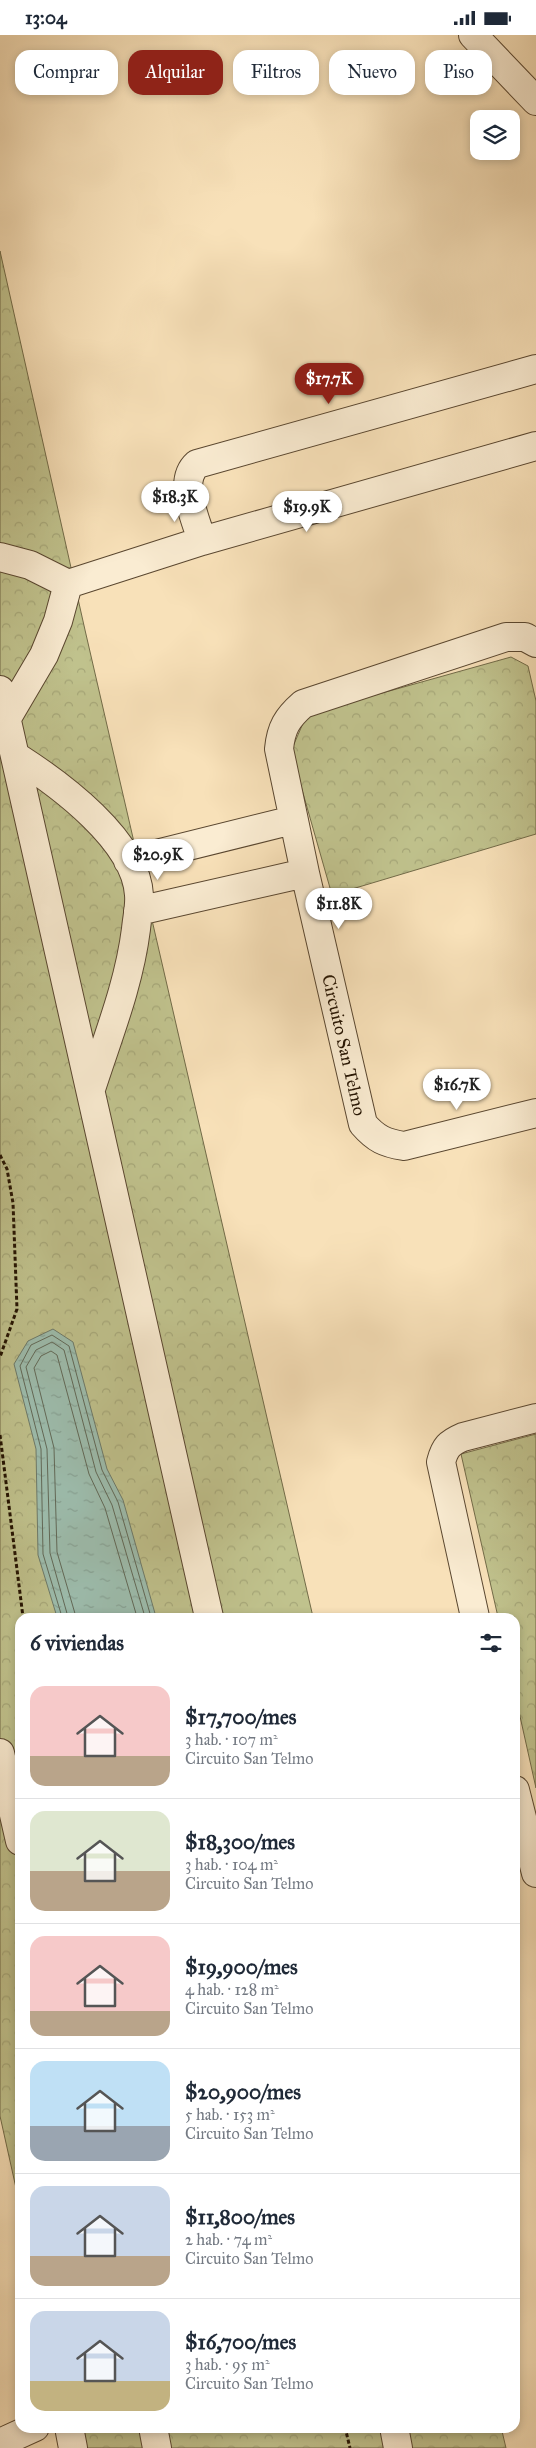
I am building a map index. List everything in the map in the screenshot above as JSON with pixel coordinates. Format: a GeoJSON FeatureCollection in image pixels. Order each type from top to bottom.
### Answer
{"type":"FeatureCollection","features":[{"type":"Feature","properties":{"kind":"street"},"geometry":{"type":"LineString","coordinates":[[473,35],[536,101]]}},
{"type":"Feature","properties":{"kind":"street"},"geometry":{"type":"LineString","coordinates":[[202,541],[187,483],[189,471],[197,464],[536,369]]}},
{"type":"Feature","properties":{"kind":"street"},"geometry":{"type":"LineString","coordinates":[[0,557],[30,565],[68,584],[202,541],[536,446]]}},
{"type":"Feature","properties":{"kind":"street"},"geometry":{"type":"LineString","coordinates":[[6,718],[44,655],[58,621],[68,584]]}},
{"type":"Feature","properties":{"kind":"street","name":"Circuito San Telmo"},"geometry":{"type":"LineString","coordinates":[[536,643],[525,637],[506,637],[303,704],[289,716],[280,732],[279,749],[304,873],[363,1124],[374,1136],[386,1143],[404,1145],[536,1113]]}},
{"type":"Feature","properties":{"kind":"street"},"geometry":{"type":"LineString","coordinates":[[0,690],[17,757],[208,1613]]}},
{"type":"Feature","properties":{"kind":"street"},"geometry":{"type":"LineString","coordinates":[[17,757],[47,776],[78,800],[105,829],[128,861],[139,894],[132,957],[121,1003],[90,1090]]}},
{"type":"Feature","properties":{"kind":"street"},"geometry":{"type":"LineString","coordinates":[[128,861],[293,820]]}},
{"type":"Feature","properties":{"kind":"street"},"geometry":{"type":"LineString","coordinates":[[138,911],[304,873]]}},
{"type":"Feature","properties":{"kind":"street"},"geometry":{"type":"LineString","coordinates":[[474,1613],[441,1462],[445,1448],[451,1441],[463,1437],[536,1418]]}},
{"type":"Feature","properties":{"kind":"street"},"geometry":{"type":"LineString","coordinates":[[0,1753],[15,1819]]}},
{"type":"Feature","properties":{"kind":"street"},"geometry":{"type":"LineString","coordinates":[[520,1810],[536,1873]]}},
{"type":"Feature","properties":{"kind":"street"},"geometry":{"type":"LineString","coordinates":[[0,2443],[22,2433]]}},
{"type":"Feature","properties":{"kind":"street"},"geometry":{"type":"LineString","coordinates":[[70,2433],[73,2448]]}},
{"type":"Feature","properties":{"kind":"street"},"geometry":{"type":"LineString","coordinates":[[154,2433],[157,2448]]}},
{"type":"Feature","properties":{"kind":"street"},"geometry":{"type":"LineString","coordinates":[[395,2433],[398,2448]]}},
{"type":"Feature","properties":{"kind":"path"},"geometry":{"type":"LineString","coordinates":[[0,1155],[7,1169],[13,1203],[17,1309],[0,1357]]}},
{"type":"Feature","properties":{"kind":"path"},"geometry":{"type":"LineString","coordinates":[[0,1435],[22,1613]]}},
{"type":"Feature","properties":{"kind":"path"},"geometry":{"type":"LineString","coordinates":[[346,2433],[350,2448]]}},
{"type":"Feature","properties":{"kind":"green space"},"geometry":{"type":"Polygon","coordinates":[[[0,251],[85,630],[312,1613],[15,1613],[15,2184],[0,2116],[0,251]]]}},
{"type":"Feature","properties":{"kind":"green space"},"geometry":{"type":"Polygon","coordinates":[[[511,657],[528,666],[536,701],[536,834],[332,895],[291,751],[307,714],[511,657]]]}},
{"type":"Feature","properties":{"kind":"green space"},"geometry":{"type":"Polygon","coordinates":[[[536,1434],[536,1788],[520,1716],[520,1613],[497,1613],[461,1454],[536,1434]]]}},
{"type":"Feature","properties":{"kind":"green space"},"geometry":{"type":"Polygon","coordinates":[[[70,2433],[502,2433],[506,2448],[74,2448],[70,2433]]]}},
{"type":"Feature","properties":{"kind":"water"},"geometry":{"type":"Polygon","coordinates":[[[53,1329],[73,1342],[107,1469],[123,1500],[155,1613],[56,1613],[38,1555],[36,1449],[14,1364],[28,1341],[53,1329]]]}}]}
